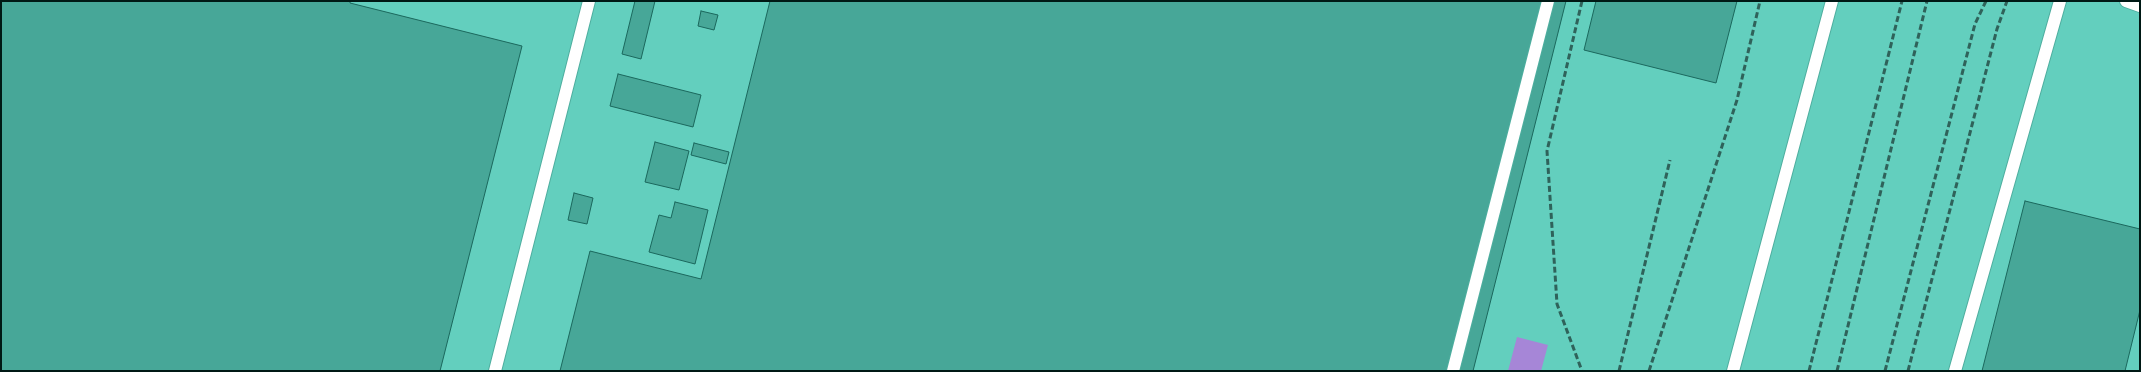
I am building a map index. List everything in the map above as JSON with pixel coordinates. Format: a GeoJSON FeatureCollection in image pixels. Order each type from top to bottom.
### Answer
{"type":"FeatureCollection","features":[{"type":"Feature","properties":{"kind":"lane"},"geometry":{"type":"LineString","coordinates":[[495,371],[589,1]]}},
{"type":"Feature","properties":{"kind":"lane"},"geometry":{"type":"LineString","coordinates":[[1453,371],[1548,1]]}},
{"type":"Feature","properties":{"kind":"lane"},"geometry":{"type":"LineString","coordinates":[[1733,371],[1832,1]]}},
{"type":"Feature","properties":{"kind":"lane"},"geometry":{"type":"LineString","coordinates":[[1955,371],[2060,1]]}},
{"type":"Feature","properties":{"kind":"lane"},"geometry":{"type":"LineString","coordinates":[[2126,1],[2140,6]]}},
{"type":"Feature","properties":{"kind":"shaded area"},"geometry":{"type":"Polygon","coordinates":[[[1,1],[2140,1],[2140,371],[1,371],[1,1]]]}},
{"type":"Feature","properties":{"kind":"shaded area"},"geometry":{"type":"Polygon","coordinates":[[[1517,337],[1548,345],[1541,371],[1508,371],[1517,337]]]}},
{"type":"Feature","properties":{"kind":"building"},"geometry":{"type":"Polygon","coordinates":[[[1,1],[350,1],[350,3],[522,46],[440,371],[1,371],[1,1]]]}},
{"type":"Feature","properties":{"kind":"building"},"geometry":{"type":"Polygon","coordinates":[[[635,1],[655,1],[641,59],[622,54],[635,1]]]}},
{"type":"Feature","properties":{"kind":"building"},"geometry":{"type":"Polygon","coordinates":[[[770,1],[1566,1],[1473,371],[560,371],[590,251],[701,279],[770,1]]]}},
{"type":"Feature","properties":{"kind":"building"},"geometry":{"type":"Polygon","coordinates":[[[1596,1],[1737,1],[1716,83],[1584,50],[1596,1]]]}},
{"type":"Feature","properties":{"kind":"building"},"geometry":{"type":"Polygon","coordinates":[[[701,11],[718,15],[714,30],[698,26],[701,11]]]}},
{"type":"Feature","properties":{"kind":"building"},"geometry":{"type":"Polygon","coordinates":[[[618,74],[701,95],[693,127],[610,106],[618,74]]]}},
{"type":"Feature","properties":{"kind":"building"},"geometry":{"type":"Polygon","coordinates":[[[655,142],[689,151],[679,190],[645,182],[655,142]]]}},
{"type":"Feature","properties":{"kind":"building"},"geometry":{"type":"Polygon","coordinates":[[[694,143],[729,152],[726,164],[691,155],[694,143]]]}},
{"type":"Feature","properties":{"kind":"building"},"geometry":{"type":"Polygon","coordinates":[[[574,193],[593,198],[587,224],[568,220],[574,193]]]}},
{"type":"Feature","properties":{"kind":"building"},"geometry":{"type":"Polygon","coordinates":[[[2025,201],[2140,229],[2140,310],[2125,371],[1982,371],[2025,201]]]}},
{"type":"Feature","properties":{"kind":"building"},"geometry":{"type":"Polygon","coordinates":[[[675,202],[708,210],[695,264],[649,252],[659,215],[671,218],[675,202]]]}},
{"type":"Feature","properties":{"kind":"railway"},"geometry":{"type":"LineString","coordinates":[[1582,1],[1547,151],[1557,304],[1582,371]]}},
{"type":"Feature","properties":{"kind":"railway"},"geometry":{"type":"LineString","coordinates":[[1649,371],[1737,100],[1760,1]]}},
{"type":"Feature","properties":{"kind":"railway"},"geometry":{"type":"LineString","coordinates":[[1809,371],[1902,1]]}},
{"type":"Feature","properties":{"kind":"railway"},"geometry":{"type":"LineString","coordinates":[[1837,371],[1927,1]]}},
{"type":"Feature","properties":{"kind":"railway"},"geometry":{"type":"LineString","coordinates":[[1885,371],[1975,24],[1986,1]]}},
{"type":"Feature","properties":{"kind":"railway"},"geometry":{"type":"LineString","coordinates":[[1908,371],[1997,29],[2007,1]]}},
{"type":"Feature","properties":{"kind":"railway"},"geometry":{"type":"LineString","coordinates":[[1619,371],[1670,160]]}}]}
